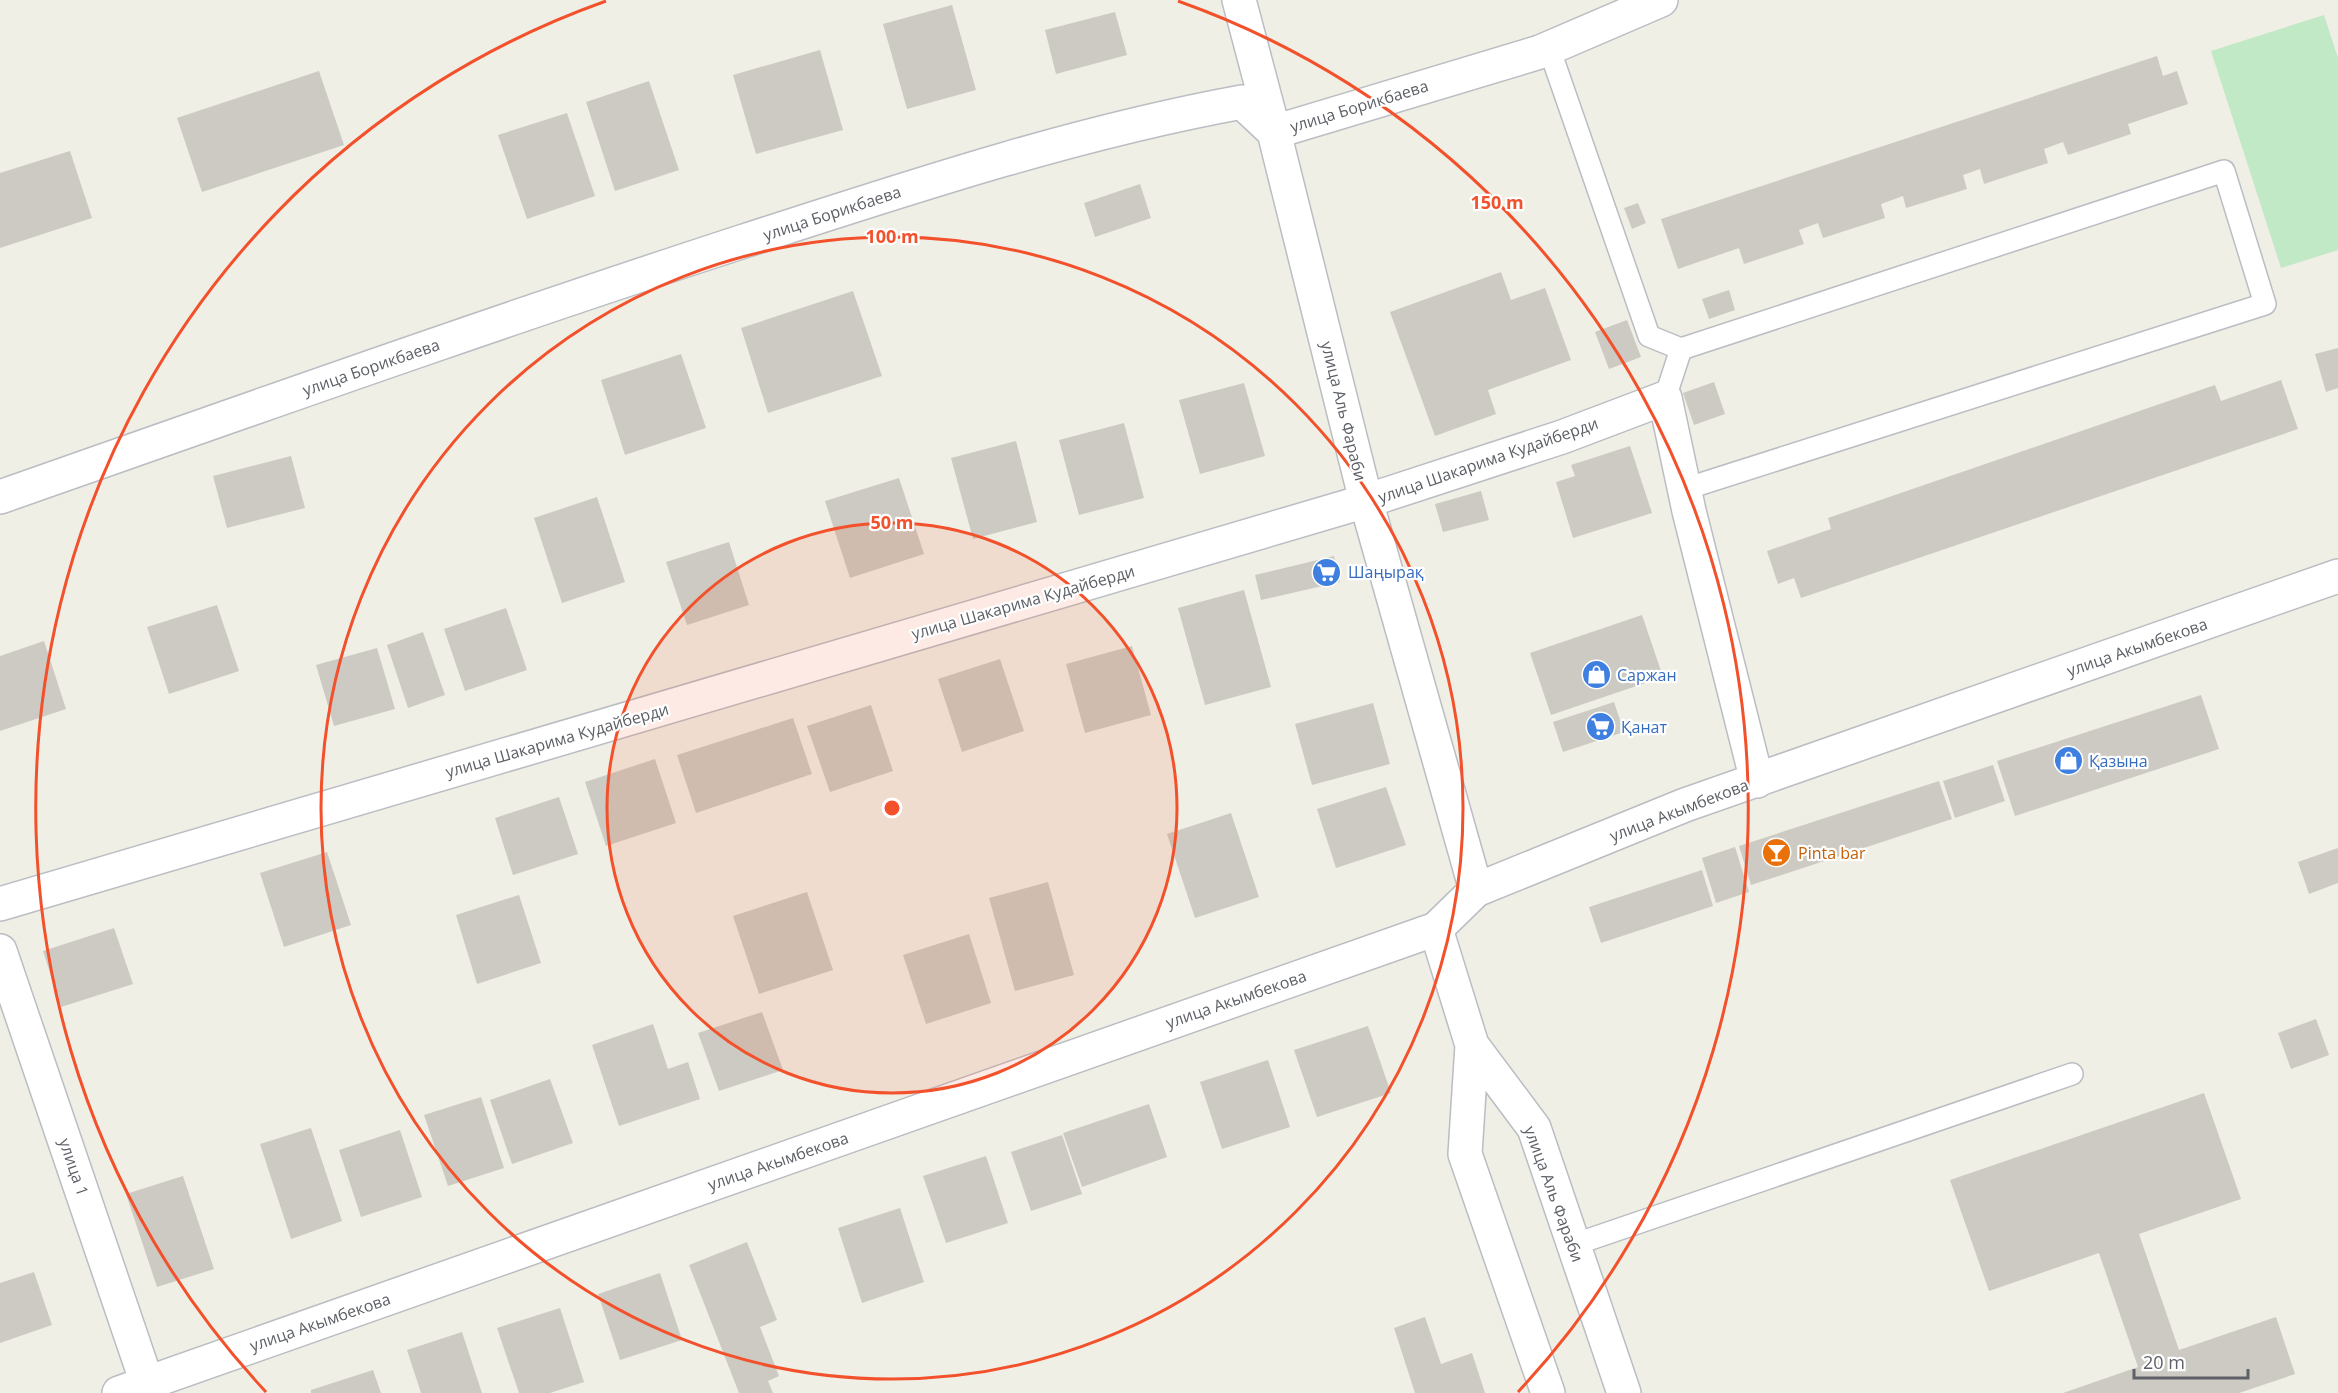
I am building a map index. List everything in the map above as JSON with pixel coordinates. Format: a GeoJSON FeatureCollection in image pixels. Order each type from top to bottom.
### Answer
{"type":"FeatureCollection","features":[{"type":"Feature","properties":{"kind":"street","name":"улица Аль Фараби"},"geometry":{"type":"LineString","coordinates":[[1239,0],[1366,501],[1476,890]]}},
{"type":"Feature","properties":{"kind":"street","name":"улица Борикбаева"},"geometry":{"type":"LineString","coordinates":[[0,497],[574,296],[941,177],[1161,117],[1242,102],[1274,132],[1549,48],[1661,0]]}},
{"type":"Feature","properties":{"kind":"street","name":"улица Шакарима Кудайберди"},"geometry":{"type":"LineString","coordinates":[[0,904],[1366,501],[1562,436],[1665,398]]}},
{"type":"Feature","properties":{"kind":"street"},"geometry":{"type":"LineString","coordinates":[[1665,398],[1685,489],[1757,781]]}},
{"type":"Feature","properties":{"kind":"street","name":"улица Акымбекова"},"geometry":{"type":"LineString","coordinates":[[133,1388],[1436,929],[1476,890],[1685,805],[2338,576]]}},
{"type":"Feature","properties":{"kind":"street"},"geometry":{"type":"LineString","coordinates":[[1436,929],[1472,1045],[1466,1154],[1548,1393]]}},
{"type":"Feature","properties":{"kind":"street","name":"улица 1"},"geometry":{"type":"LineString","coordinates":[[0,951],[133,1388]]}},
{"type":"Feature","properties":{"kind":"street","name":"улица Аль Фараби"},"geometry":{"type":"LineString","coordinates":[[1472,1045],[1534,1128],[1624,1393]]}},
{"type":"Feature","properties":{"kind":"lane"},"geometry":{"type":"LineString","coordinates":[[1549,48],[1649,336],[1681,349],[2224,171],[2265,304],[1685,489]]}},
{"type":"Feature","properties":{"kind":"lane"},"geometry":{"type":"LineString","coordinates":[[1665,398],[1681,349]]}},
{"type":"Feature","properties":{"kind":"lane"},"geometry":{"type":"LineString","coordinates":[[1574,1245],[2072,1074]]}},
{"type":"Feature","properties":{"kind":"green space"},"geometry":{"type":"Polygon","coordinates":[[[2324,15],[2338,58],[2338,250],[2281,268],[2211,51],[2324,15]]]}},
{"type":"Feature","properties":{"kind":"building"},"geometry":{"type":"Polygon","coordinates":[[[952,5],[976,90],[907,109],[883,24],[952,5]]]}},
{"type":"Feature","properties":{"kind":"building"},"geometry":{"type":"Polygon","coordinates":[[[1115,12],[1127,55],[1056,74],[1045,30],[1115,12]]]}},
{"type":"Feature","properties":{"kind":"building"},"geometry":{"type":"Polygon","coordinates":[[[820,50],[843,130],[756,154],[733,75],[820,50]]]}},
{"type":"Feature","properties":{"kind":"building"},"geometry":{"type":"Polygon","coordinates":[[[2157,56],[2163,76],[2177,71],[2188,104],[2128,124],[2131,134],[2068,155],[2063,142],[2044,149],[2048,163],[1984,184],[1980,169],[1963,175],[1967,189],[1906,208],[1903,196],[1881,204],[1885,218],[1823,238],[1818,223],[1799,230],[1804,244],[1744,264],[1739,248],[1678,269],[1661,219],[2157,56]]]}},
{"type":"Feature","properties":{"kind":"building"},"geometry":{"type":"Polygon","coordinates":[[[319,71],[344,145],[202,192],[177,118],[319,71]]]}},
{"type":"Feature","properties":{"kind":"building"},"geometry":{"type":"Polygon","coordinates":[[[649,81],[679,170],[615,191],[586,102],[649,81]]]}},
{"type":"Feature","properties":{"kind":"building"},"geometry":{"type":"Polygon","coordinates":[[[567,113],[595,196],[527,219],[498,135],[567,113]]]}},
{"type":"Feature","properties":{"kind":"building"},"geometry":{"type":"Polygon","coordinates":[[[70,151],[92,218],[0,248],[0,173],[70,151]]]}},
{"type":"Feature","properties":{"kind":"building"},"geometry":{"type":"Polygon","coordinates":[[[1140,184],[1151,218],[1095,237],[1084,203],[1140,184]]]}},
{"type":"Feature","properties":{"kind":"building"},"geometry":{"type":"Polygon","coordinates":[[[1638,203],[1646,223],[1632,229],[1624,208],[1638,203]]]}},
{"type":"Feature","properties":{"kind":"building"},"geometry":{"type":"Polygon","coordinates":[[[1501,272],[1511,300],[1545,288],[1571,360],[1488,390],[1496,414],[1435,436],[1390,312],[1501,272]]]}},
{"type":"Feature","properties":{"kind":"building"},"geometry":{"type":"Polygon","coordinates":[[[1729,290],[1735,310],[1709,319],[1702,299],[1729,290]]]}},
{"type":"Feature","properties":{"kind":"building"},"geometry":{"type":"Polygon","coordinates":[[[853,291],[882,376],[768,413],[741,328],[853,291]]]}},
{"type":"Feature","properties":{"kind":"building"},"geometry":{"type":"Polygon","coordinates":[[[1627,320],[1641,357],[1609,369],[1595,332],[1627,320]]]}},
{"type":"Feature","properties":{"kind":"building"},"geometry":{"type":"Polygon","coordinates":[[[2338,348],[2338,388],[2326,392],[2315,354],[2338,348]]]}},
{"type":"Feature","properties":{"kind":"building"},"geometry":{"type":"Polygon","coordinates":[[[681,354],[706,428],[625,455],[601,380],[681,354]]]}},
{"type":"Feature","properties":{"kind":"building"},"geometry":{"type":"Polygon","coordinates":[[[2281,380],[2298,429],[1801,598],[1794,578],[1778,584],[1767,551],[1831,529],[1828,518],[2215,385],[2221,401],[2281,380]]]}},
{"type":"Feature","properties":{"kind":"building"},"geometry":{"type":"Polygon","coordinates":[[[1714,382],[1725,414],[1694,425],[1683,393],[1714,382]]]}},
{"type":"Feature","properties":{"kind":"building"},"geometry":{"type":"Polygon","coordinates":[[[1244,383],[1265,456],[1200,474],[1179,400],[1244,383]]]}},
{"type":"Feature","properties":{"kind":"building"},"geometry":{"type":"Polygon","coordinates":[[[1124,423],[1144,498],[1079,515],[1059,440],[1124,423]]]}},
{"type":"Feature","properties":{"kind":"building"},"geometry":{"type":"Polygon","coordinates":[[[1016,441],[1037,522],[973,539],[951,458],[1016,441]]]}},
{"type":"Feature","properties":{"kind":"building"},"geometry":{"type":"Polygon","coordinates":[[[1630,446],[1652,513],[1573,538],[1556,482],[1575,476],[1571,465],[1630,446]]]}},
{"type":"Feature","properties":{"kind":"building"},"geometry":{"type":"Polygon","coordinates":[[[291,456],[305,508],[227,528],[213,476],[291,456]]]}},
{"type":"Feature","properties":{"kind":"building"},"geometry":{"type":"Polygon","coordinates":[[[899,478],[924,554],[850,578],[825,501],[899,478]]]}},
{"type":"Feature","properties":{"kind":"building"},"geometry":{"type":"Polygon","coordinates":[[[1481,491],[1489,520],[1443,532],[1435,504],[1481,491]]]}},
{"type":"Feature","properties":{"kind":"building"},"geometry":{"type":"Polygon","coordinates":[[[597,497],[625,582],[562,603],[534,518],[597,497]]]}},
{"type":"Feature","properties":{"kind":"building"},"geometry":{"type":"Polygon","coordinates":[[[729,542],[749,605],[687,625],[666,562],[729,542]]]}},
{"type":"Feature","properties":{"kind":"building"},"geometry":{"type":"Polygon","coordinates":[[[1334,556],[1340,582],[1261,600],[1255,575],[1334,556]]]}},
{"type":"Feature","properties":{"kind":"building"},"geometry":{"type":"Polygon","coordinates":[[[1244,590],[1271,687],[1205,705],[1178,608],[1244,590]]]}},
{"type":"Feature","properties":{"kind":"building"},"geometry":{"type":"Polygon","coordinates":[[[217,605],[239,671],[169,694],[147,627],[217,605]]]}},
{"type":"Feature","properties":{"kind":"building"},"geometry":{"type":"Polygon","coordinates":[[[506,608],[527,670],[465,691],[444,629],[506,608]]]}},
{"type":"Feature","properties":{"kind":"building"},"geometry":{"type":"Polygon","coordinates":[[[1642,615],[1663,677],[1551,715],[1530,653],[1642,615]]]}},
{"type":"Feature","properties":{"kind":"building"},"geometry":{"type":"Polygon","coordinates":[[[423,632],[445,695],[408,708],[387,645],[423,632]]]}},
{"type":"Feature","properties":{"kind":"building"},"geometry":{"type":"Polygon","coordinates":[[[44,641],[66,709],[0,731],[0,656],[44,641]]]}},
{"type":"Feature","properties":{"kind":"building"},"geometry":{"type":"Polygon","coordinates":[[[1132,646],[1151,715],[1085,733],[1066,664],[1132,646]]]}},
{"type":"Feature","properties":{"kind":"building"},"geometry":{"type":"Polygon","coordinates":[[[377,648],[395,709],[334,726],[316,665],[377,648]]]}},
{"type":"Feature","properties":{"kind":"building"},"geometry":{"type":"Polygon","coordinates":[[[1000,659],[1024,731],[962,752],[938,679],[1000,659]]]}},
{"type":"Feature","properties":{"kind":"building"},"geometry":{"type":"Polygon","coordinates":[[[2201,695],[2219,749],[2015,816],[1997,761],[2201,695]]]}},
{"type":"Feature","properties":{"kind":"building"},"geometry":{"type":"Polygon","coordinates":[[[1614,702],[1624,732],[1563,752],[1553,722],[1614,702]]]}},
{"type":"Feature","properties":{"kind":"building"},"geometry":{"type":"Polygon","coordinates":[[[1373,703],[1390,764],[1312,785],[1295,724],[1373,703]]]}},
{"type":"Feature","properties":{"kind":"building"},"geometry":{"type":"Polygon","coordinates":[[[871,705],[893,771],[830,792],[807,726],[871,705]]]}},
{"type":"Feature","properties":{"kind":"building"},"geometry":{"type":"Polygon","coordinates":[[[793,718],[812,774],[696,813],[677,755],[793,718]]]}},
{"type":"Feature","properties":{"kind":"building"},"geometry":{"type":"Polygon","coordinates":[[[655,759],[676,823],[606,846],[585,782],[655,759]]]}},
{"type":"Feature","properties":{"kind":"building"},"geometry":{"type":"Polygon","coordinates":[[[1993,765],[2005,801],[1955,818],[1943,781],[1993,765]]]}},
{"type":"Feature","properties":{"kind":"building"},"geometry":{"type":"Polygon","coordinates":[[[1939,781],[1952,819],[1751,885],[1739,846],[1939,781]]]}},
{"type":"Feature","properties":{"kind":"building"},"geometry":{"type":"Polygon","coordinates":[[[1386,787],[1406,845],[1336,868],[1317,809],[1386,787]]]}},
{"type":"Feature","properties":{"kind":"building"},"geometry":{"type":"Polygon","coordinates":[[[559,797],[578,854],[513,875],[495,818],[559,797]]]}},
{"type":"Feature","properties":{"kind":"building"},"geometry":{"type":"Polygon","coordinates":[[[1231,813],[1259,897],[1195,918],[1167,834],[1231,813]]]}},
{"type":"Feature","properties":{"kind":"building"},"geometry":{"type":"Polygon","coordinates":[[[1735,847],[1749,892],[1716,903],[1702,858],[1735,847]]]}},
{"type":"Feature","properties":{"kind":"building"},"geometry":{"type":"Polygon","coordinates":[[[2338,848],[2338,883],[2309,894],[2298,862],[2338,848]]]}},
{"type":"Feature","properties":{"kind":"building"},"geometry":{"type":"Polygon","coordinates":[[[327,852],[351,925],[284,947],[260,873],[327,852]]]}},
{"type":"Feature","properties":{"kind":"building"},"geometry":{"type":"Polygon","coordinates":[[[1702,870],[1713,906],[1601,943],[1589,907],[1702,870]]]}},
{"type":"Feature","properties":{"kind":"building"},"geometry":{"type":"Polygon","coordinates":[[[1048,882],[1074,975],[1015,991],[989,898],[1048,882]]]}},
{"type":"Feature","properties":{"kind":"building"},"geometry":{"type":"Polygon","coordinates":[[[807,892],[833,970],[759,994],[733,916],[807,892]]]}},
{"type":"Feature","properties":{"kind":"building"},"geometry":{"type":"Polygon","coordinates":[[[519,895],[541,963],[477,984],[456,915],[519,895]]]}},
{"type":"Feature","properties":{"kind":"building"},"geometry":{"type":"Polygon","coordinates":[[[114,928],[133,984],[61,1007],[43,951],[114,928]]]}},
{"type":"Feature","properties":{"kind":"building"},"geometry":{"type":"Polygon","coordinates":[[[969,934],[991,1003],[926,1024],[903,955],[969,934]]]}},
{"type":"Feature","properties":{"kind":"building"},"geometry":{"type":"Polygon","coordinates":[[[762,1012],[783,1070],[719,1091],[698,1033],[762,1012]]]}},
{"type":"Feature","properties":{"kind":"building"},"geometry":{"type":"Polygon","coordinates":[[[2316,1019],[2329,1055],[2291,1069],[2278,1033],[2316,1019]]]}},
{"type":"Feature","properties":{"kind":"building"},"geometry":{"type":"Polygon","coordinates":[[[653,1024],[668,1069],[688,1062],[700,1099],[619,1126],[592,1045],[653,1024]]]}},
{"type":"Feature","properties":{"kind":"building"},"geometry":{"type":"Polygon","coordinates":[[[1368,1026],[1391,1093],[1317,1117],[1294,1050],[1368,1026]]]}},
{"type":"Feature","properties":{"kind":"building"},"geometry":{"type":"Polygon","coordinates":[[[1268,1060],[1290,1127],[1222,1149],[1200,1082],[1268,1060]]]}},
{"type":"Feature","properties":{"kind":"building"},"geometry":{"type":"Polygon","coordinates":[[[550,1079],[573,1143],[512,1164],[490,1100],[550,1079]]]}},
{"type":"Feature","properties":{"kind":"building"},"geometry":{"type":"Polygon","coordinates":[[[2204,1093],[2241,1199],[2139,1234],[2179,1350],[2276,1317],[2295,1374],[2239,1393],[2063,1393],[2138,1367],[2099,1253],[1989,1291],[1950,1180],[2204,1093]]]}},
{"type":"Feature","properties":{"kind":"building"},"geometry":{"type":"Polygon","coordinates":[[[481,1097],[504,1168],[448,1186],[424,1115],[481,1097]]]}},
{"type":"Feature","properties":{"kind":"building"},"geometry":{"type":"Polygon","coordinates":[[[1149,1104],[1167,1157],[1082,1187],[1063,1133],[1149,1104]]]}},
{"type":"Feature","properties":{"kind":"building"},"geometry":{"type":"Polygon","coordinates":[[[311,1128],[342,1221],[291,1239],[260,1144],[311,1128]]]}},
{"type":"Feature","properties":{"kind":"building"},"geometry":{"type":"Polygon","coordinates":[[[400,1130],[422,1197],[361,1217],[339,1150],[400,1130]]]}},
{"type":"Feature","properties":{"kind":"building"},"geometry":{"type":"Polygon","coordinates":[[[1062,1135],[1082,1194],[1031,1211],[1011,1152],[1062,1135]]]}},
{"type":"Feature","properties":{"kind":"building"},"geometry":{"type":"Polygon","coordinates":[[[986,1156],[1008,1223],[946,1243],[923,1176],[986,1156]]]}},
{"type":"Feature","properties":{"kind":"building"},"geometry":{"type":"Polygon","coordinates":[[[183,1176],[214,1269],[157,1287],[126,1194],[183,1176]]]}},
{"type":"Feature","properties":{"kind":"building"},"geometry":{"type":"Polygon","coordinates":[[[900,1208],[924,1282],[862,1303],[838,1228],[900,1208]]]}},
{"type":"Feature","properties":{"kind":"building"},"geometry":{"type":"Polygon","coordinates":[[[747,1242],[777,1320],[760,1327],[779,1376],[768,1381],[773,1393],[739,1393],[689,1265],[747,1242]]]}},
{"type":"Feature","properties":{"kind":"building"},"geometry":{"type":"Polygon","coordinates":[[[34,1272],[52,1325],[0,1343],[0,1283],[34,1272]]]}},
{"type":"Feature","properties":{"kind":"building"},"geometry":{"type":"Polygon","coordinates":[[[660,1273],[682,1340],[620,1360],[598,1294],[660,1273]]]}},
{"type":"Feature","properties":{"kind":"building"},"geometry":{"type":"Polygon","coordinates":[[[560,1308],[584,1382],[550,1393],[519,1393],[497,1328],[560,1308]]]}},
{"type":"Feature","properties":{"kind":"building"},"geometry":{"type":"Polygon","coordinates":[[[1425,1317],[1441,1364],[1472,1353],[1485,1393],[1415,1393],[1394,1328],[1425,1317]]]}},
{"type":"Feature","properties":{"kind":"building"},"geometry":{"type":"Polygon","coordinates":[[[462,1332],[482,1393],[421,1393],[407,1350],[462,1332]]]}},
{"type":"Feature","properties":{"kind":"building"},"geometry":{"type":"Polygon","coordinates":[[[373,1370],[381,1393],[311,1393],[311,1390],[373,1370]]]}},
{"type":"Feature","properties":{"kind":"place","name":"Шаңырақ"},"geometry":{"type":"Point","coordinates":[1327,572]}},
{"type":"Feature","properties":{"kind":"place","name":"Саржан"},"geometry":{"type":"Point","coordinates":[1596,675]}},
{"type":"Feature","properties":{"kind":"place","name":"Қанат"},"geometry":{"type":"Point","coordinates":[1600,727]}},
{"type":"Feature","properties":{"kind":"place","name":"Қазына"},"geometry":{"type":"Point","coordinates":[2068,761]}},
{"type":"Feature","properties":{"kind":"place","name":"Pinta bar"},"geometry":{"type":"Point","coordinates":[1777,853]}}]}
